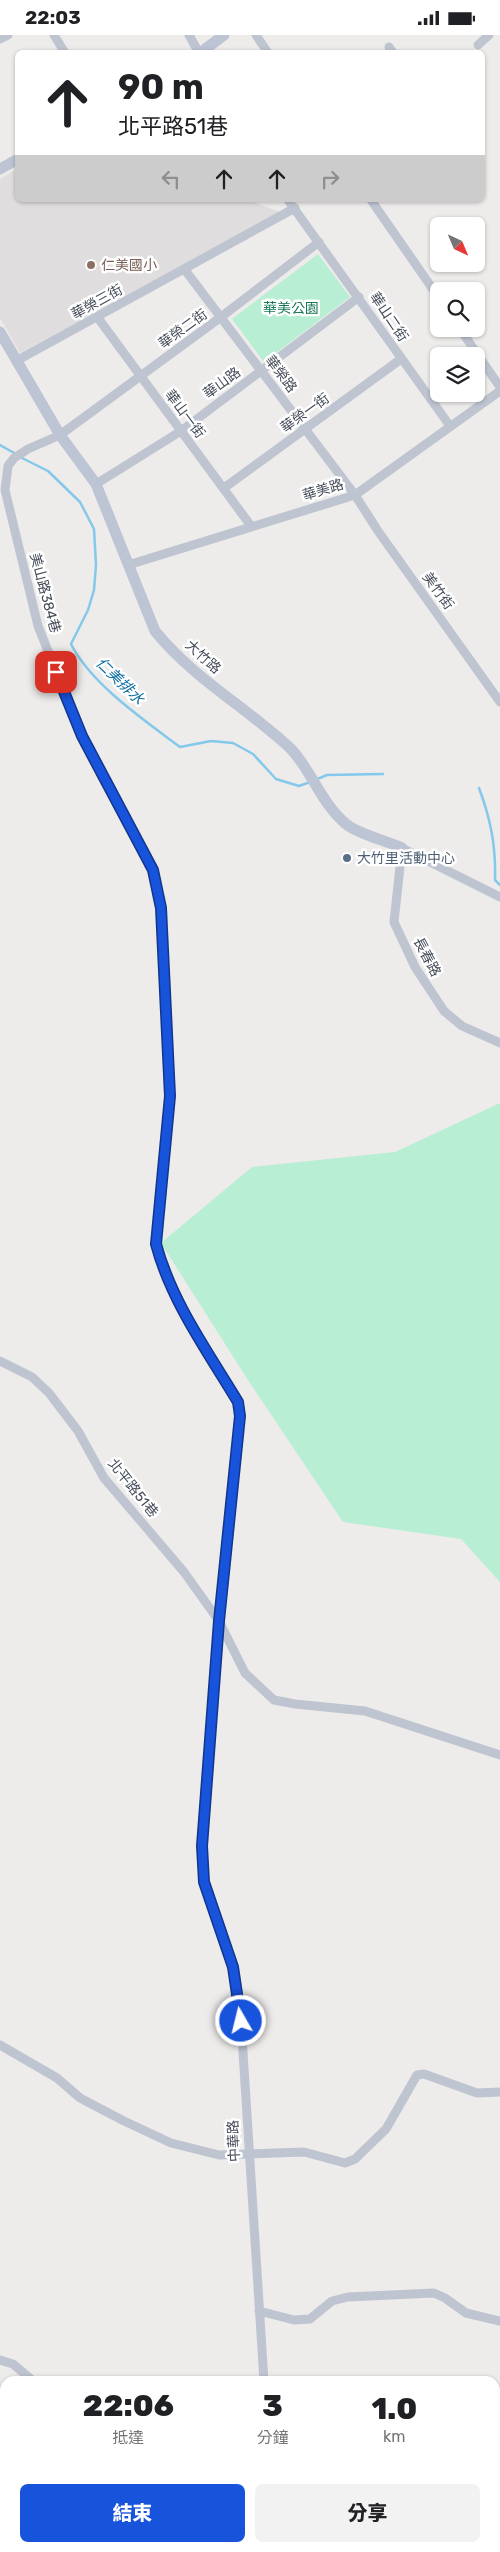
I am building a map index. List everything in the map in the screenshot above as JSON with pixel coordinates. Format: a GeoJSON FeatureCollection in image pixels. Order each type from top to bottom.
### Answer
{"type":"FeatureCollection","features":[{"type":"Feature","properties":{"kind":"street"},"geometry":{"type":"LineString","coordinates":[[0,39],[8,35]]}},
{"type":"Feature","properties":{"kind":"street"},"geometry":{"type":"LineString","coordinates":[[54,35],[63,50]]}},
{"type":"Feature","properties":{"kind":"street"},"geometry":{"type":"LineString","coordinates":[[189,35],[198,50]]}},
{"type":"Feature","properties":{"kind":"street"},"geometry":{"type":"LineString","coordinates":[[204,50],[224,35]]}},
{"type":"Feature","properties":{"kind":"street"},"geometry":{"type":"LineString","coordinates":[[256,35],[266,50]]}},
{"type":"Feature","properties":{"kind":"street"},"geometry":{"type":"LineString","coordinates":[[478,45],[489,35]]}},
{"type":"Feature","properties":{"kind":"street"},"geometry":{"type":"LineString","coordinates":[[0,169],[15,161]]}},
{"type":"Feature","properties":{"kind":"street","name":"華山二街"},"geometry":{"type":"LineString","coordinates":[[290,202],[450,427]]}},
{"type":"Feature","properties":{"kind":"street"},"geometry":{"type":"LineString","coordinates":[[372,202],[430,285]]}},
{"type":"Feature","properties":{"kind":"street","name":"華榮三街"},"geometry":{"type":"LineString","coordinates":[[16,361],[295,208]]}},
{"type":"Feature","properties":{"kind":"street","name":"華榮二街"},"geometry":{"type":"LineString","coordinates":[[14,458],[28,449],[60,435],[141,377],[319,242]]}},
{"type":"Feature","properties":{"kind":"street","name":"華榮路"},"geometry":{"type":"LineString","coordinates":[[185,270],[355,495]]}},
{"type":"Feature","properties":{"kind":"street","name":"華山路"},"geometry":{"type":"LineString","coordinates":[[96,484],[181,431],[359,297]]}},
{"type":"Feature","properties":{"kind":"street","name":"華山一街"},"geometry":{"type":"LineString","coordinates":[[98,317],[251,526]]}},
{"type":"Feature","properties":{"kind":"street","name":"大竹路"},"geometry":{"type":"LineString","coordinates":[[0,331],[60,435],[96,484],[148,615],[156,631],[166,644],[222,695],[291,750],[322,799],[348,825],[402,848],[500,897]]}},
{"type":"Feature","properties":{"kind":"street"},"geometry":{"type":"LineString","coordinates":[[466,337],[500,387]]}},
{"type":"Feature","properties":{"kind":"street","name":"華榮一街"},"geometry":{"type":"LineString","coordinates":[[224,488],[401,359]]}},
{"type":"Feature","properties":{"kind":"street","name":"華美路"},"geometry":{"type":"LineString","coordinates":[[128,565],[355,495],[500,391]]}},
{"type":"Feature","properties":{"kind":"street","name":"美山路384巷"},"geometry":{"type":"LineString","coordinates":[[14,458],[8,466],[5,490],[38,625],[82,736],[153,870],[161,908],[170,1096],[156,1244],[160,1260],[180,1305],[238,1402],[240,1416],[219,1621]]}},
{"type":"Feature","properties":{"kind":"street","name":"美竹街"},"geometry":{"type":"LineString","coordinates":[[355,495],[500,701]]}},
{"type":"Feature","properties":{"kind":"street","name":"長春路"},"geometry":{"type":"LineString","coordinates":[[402,848],[394,922],[415,967],[444,1011],[462,1025],[500,1043]]}},
{"type":"Feature","properties":{"kind":"street","name":"北平路51巷"},"geometry":{"type":"LineString","coordinates":[[0,1361],[32,1377],[49,1393],[78,1431],[104,1478],[184,1573],[219,1621],[245,1673],[274,1700],[365,1711],[500,1755]]}},
{"type":"Feature","properties":{"kind":"street","name":"中華路"},"geometry":{"type":"LineString","coordinates":[[219,1621],[202,1846],[204,1882],[233,1967],[241,2021],[248,2155],[264,2376]]}},
{"type":"Feature","properties":{"kind":"street"},"geometry":{"type":"LineString","coordinates":[[0,2045],[57,2078],[80,2098],[171,2143],[219,2155],[304,2153],[345,2163],[355,2159],[386,2129],[417,2075],[424,2074],[477,2093],[500,2092]]}},
{"type":"Feature","properties":{"kind":"street"},"geometry":{"type":"LineString","coordinates":[[259,2311],[294,2320],[310,2319],[332,2301],[348,2297],[434,2293],[445,2298],[466,2313],[500,2321]]}},
{"type":"Feature","properties":{"kind":"street"},"geometry":{"type":"LineString","coordinates":[[0,2360],[13,2364],[27,2376]]}},
{"type":"Feature","properties":{"kind":"shaded area","name":"仁美國小"},"geometry":{"type":"Polygon","coordinates":[[[15,170],[15,202],[253,202],[280,212],[20,353],[0,318],[0,179],[15,170]]]}},
{"type":"Feature","properties":{"kind":"green space","name":"華美公園"},"geometry":{"type":"Polygon","coordinates":[[[318,254],[350,297],[264,362],[232,319],[318,254]]]}},
{"type":"Feature","properties":{"kind":"green space"},"geometry":{"type":"Polygon","coordinates":[[[500,1103],[500,1582],[461,1539],[343,1522],[246,1377],[161,1243],[252,1167],[395,1152],[500,1103]]]}},
{"type":"Feature","properties":{"kind":"waterway","name":"仁美排水"},"geometry":{"type":"LineString","coordinates":[[0,445],[16,454]]}},
{"type":"Feature","properties":{"kind":"waterway","name":"仁美排水"},"geometry":{"type":"LineString","coordinates":[[20,457],[48,471],[80,502],[94,529],[96,565],[94,590],[88,610],[71,644],[91,673],[120,700],[180,747],[211,741],[233,743],[253,754],[276,779],[299,786],[310,782]]}},
{"type":"Feature","properties":{"kind":"waterway","name":"仁美排水"},"geometry":{"type":"LineString","coordinates":[[315,780],[327,775],[383,774]]}},
{"type":"Feature","properties":{"kind":"waterway","name":"仁美排水"},"geometry":{"type":"LineString","coordinates":[[479,788],[492,834],[495,856],[495,880],[500,885]]}},
{"type":"Feature","properties":{"kind":"place","name":"仁美國小"},"geometry":{"type":"Point","coordinates":[91,265]}},
{"type":"Feature","properties":{"kind":"place","name":"大竹里活動中心"},"geometry":{"type":"Point","coordinates":[347,858]}},
{"type":"Feature","properties":{"kind":"route"},"geometry":{"type":"LineString","coordinates":[[56,672],[82,736],[153,870],[161,908],[170,1096],[156,1244],[160,1260],[180,1305],[238,1402],[240,1416],[219,1621],[202,1846],[204,1882],[233,1967],[241,2021]]}}]}
